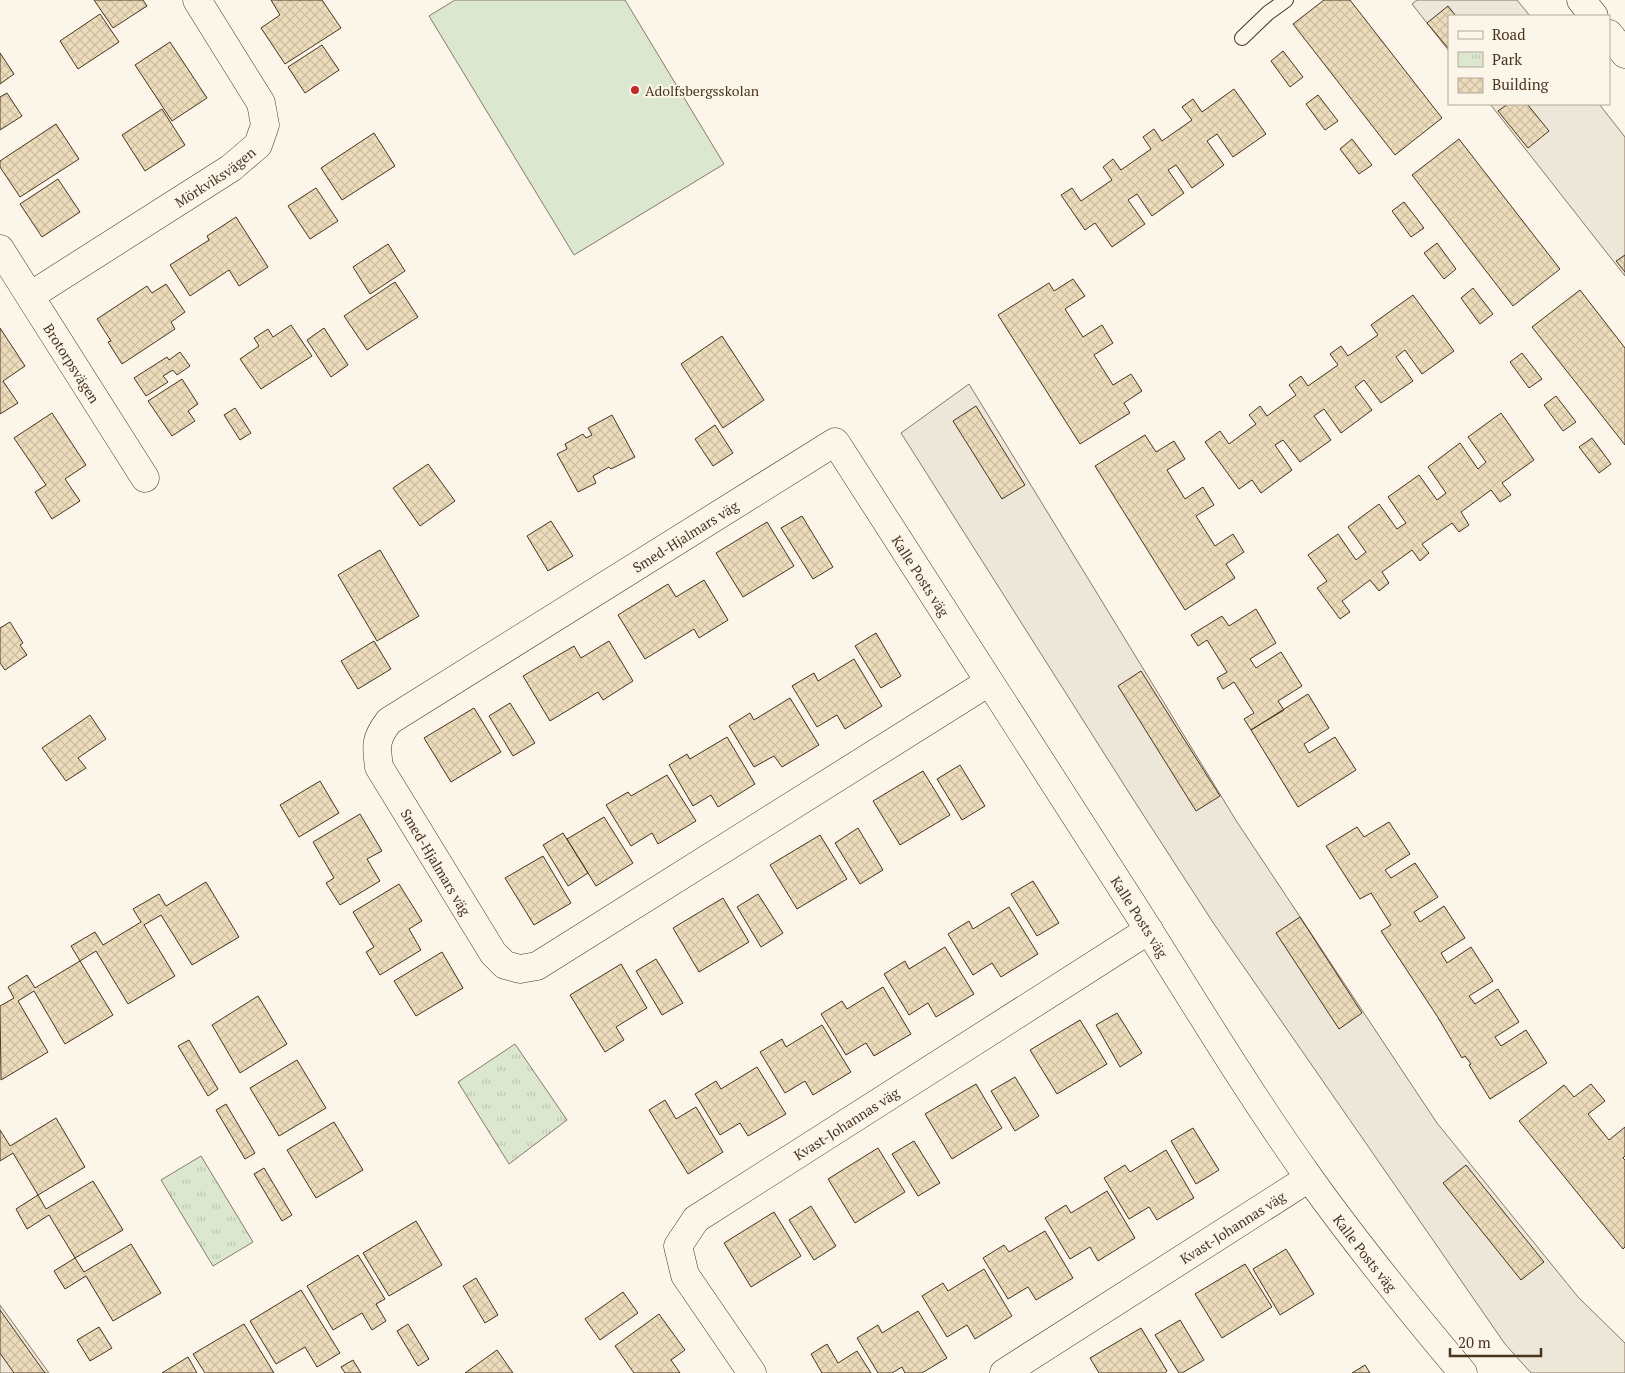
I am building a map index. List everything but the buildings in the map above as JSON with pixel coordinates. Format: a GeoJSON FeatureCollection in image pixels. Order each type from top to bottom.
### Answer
{"type":"FeatureCollection","features":[{"type":"Feature","properties":{"kind":"street","name":"Mörkviksvägen"},"geometry":{"type":"LineString","coordinates":[[30,296],[231,168],[258,145],[265,125],[261,103],[196,0]]}},
{"type":"Feature","properties":{"kind":"street"},"geometry":{"type":"LineString","coordinates":[[1581,0],[1593,15]]}},
{"type":"Feature","properties":{"kind":"street"},"geometry":{"type":"LineString","coordinates":[[1610,35],[1625,54]]}},
{"type":"Feature","properties":{"kind":"street","name":"Brotorpsvägen"},"geometry":{"type":"LineString","coordinates":[[0,248],[145,478]]}},
{"type":"Feature","properties":{"kind":"street","name":"Smed-Hjalmars väg"},"geometry":{"type":"LineString","coordinates":[[838,446],[835,442],[389,721],[380,733],[376,744],[379,767],[493,954],[504,965],[520,969],[538,966],[989,682]]}},
{"type":"Feature","properties":{"kind":"street","name":"Kalle Posts väg"},"geometry":{"type":"LineString","coordinates":[[838,446],[1236,1068],[1309,1178],[1406,1306],[1463,1373]]}},
{"type":"Feature","properties":{"kind":"street","name":"Kvast-Johannas väg"},"geometry":{"type":"LineString","coordinates":[[752,1373],[685,1275],[678,1246],[696,1219],[1149,930]]}},
{"type":"Feature","properties":{"kind":"street","name":"Kvast-Johannas väg"},"geometry":{"type":"LineString","coordinates":[[1004,1373],[1309,1178]]}},
{"type":"Feature","properties":{"kind":"lane"},"geometry":{"type":"LineString","coordinates":[[1242,38],[1268,13],[1286,0]]}},
{"type":"Feature","properties":{"kind":"green space","name":"Adolfsbergsskolan"},"geometry":{"type":"Polygon","coordinates":[[[455,0],[625,0],[724,164],[574,255],[429,16],[455,0]]]}},
{"type":"Feature","properties":{"kind":"green space"},"geometry":{"type":"Polygon","coordinates":[[[515,1044],[567,1120],[509,1164],[458,1082],[515,1044]]]}},
{"type":"Feature","properties":{"kind":"green space"},"geometry":{"type":"Polygon","coordinates":[[[201,1156],[253,1242],[213,1266],[161,1180],[201,1156]]]}},
{"type":"Feature","properties":{"kind":"shaded area"},"geometry":{"type":"Polygon","coordinates":[[[1417,0],[1517,0],[1529,15],[1448,15],[1448,50],[1412,4],[1417,0]]]}},
{"type":"Feature","properties":{"kind":"shaded area"},"geometry":{"type":"Polygon","coordinates":[[[1491,105],[1600,105],[1625,137],[1625,276],[1491,105]]]}},
{"type":"Feature","properties":{"kind":"shaded area"},"geometry":{"type":"Polygon","coordinates":[[[969,384],[1237,822],[1437,1123],[1578,1297],[1625,1343],[1625,1373],[1531,1373],[1505,1344],[1214,924],[901,433],[969,384]]]}},
{"type":"Feature","properties":{"kind":"shaded area"},"geometry":{"type":"Polygon","coordinates":[[[0,1305],[49,1373],[0,1373],[0,1305]]]}},
{"type":"Feature","properties":{"kind":"place","name":"Adolfsbergsskolan"},"geometry":{"type":"Point","coordinates":[635,90]}}]}
